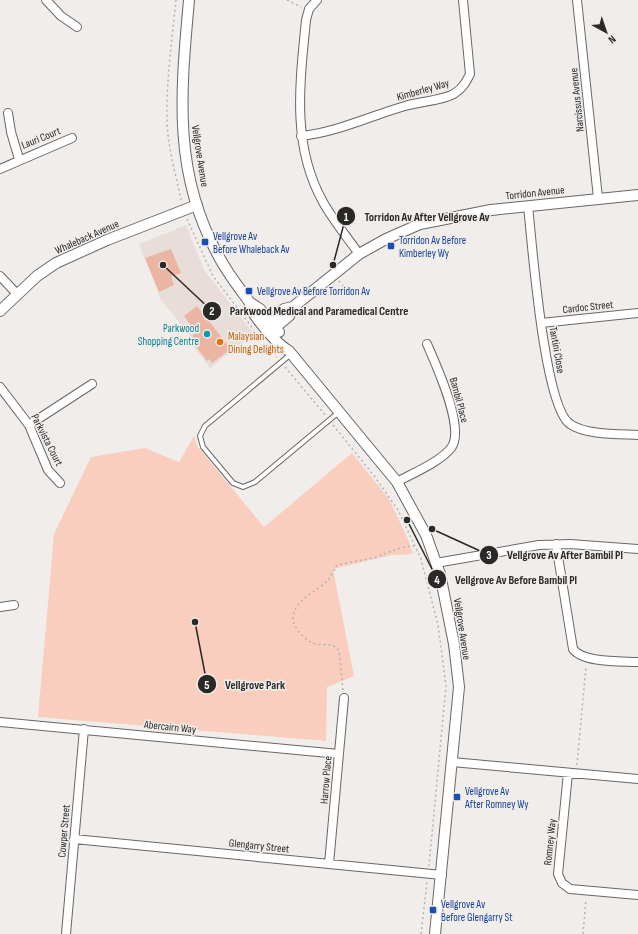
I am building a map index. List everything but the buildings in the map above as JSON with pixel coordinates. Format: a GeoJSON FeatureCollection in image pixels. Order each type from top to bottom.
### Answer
{"type":"FeatureCollection","features":[{"type":"Feature","properties":{"kind":"street"},"geometry":{"type":"LineString","coordinates":[[46,0],[61,16],[77,27]]}},
{"type":"Feature","properties":{"kind":"street","name":"Vellgrove Avenue"},"geometry":{"type":"LineString","coordinates":[[189,0],[181,102],[183,138],[188,173],[197,206],[217,254],[232,279],[249,302],[254,313],[269,327],[281,346],[290,353],[340,411],[397,482],[414,511],[436,563],[454,644],[458,687],[436,934]]}},
{"type":"Feature","properties":{"kind":"street"},"geometry":{"type":"LineString","coordinates":[[317,0],[309,9],[299,97],[301,136],[311,173],[323,202],[359,254]]}},
{"type":"Feature","properties":{"kind":"street","name":"Kimberley Way"},"geometry":{"type":"LineString","coordinates":[[301,136],[316,134],[353,124],[405,106],[454,94],[465,86],[470,74],[463,0]]}},
{"type":"Feature","properties":{"kind":"street","name":"Narcissus Avenue"},"geometry":{"type":"LineString","coordinates":[[577,0],[598,198]]}},
{"type":"Feature","properties":{"kind":"street","name":"Lauri Court"},"geometry":{"type":"LineString","coordinates":[[8,113],[10,132],[19,159]]}},
{"type":"Feature","properties":{"kind":"street","name":"Lauri Court"},"geometry":{"type":"LineString","coordinates":[[0,169],[19,159],[72,138]]}},
{"type":"Feature","properties":{"kind":"street","name":"Torridon Avenue"},"geometry":{"type":"LineString","coordinates":[[269,327],[284,309],[293,307],[359,254],[386,239],[420,224],[490,210],[638,194]]}},
{"type":"Feature","properties":{"kind":"street","name":"Whaleback Avenue"},"geometry":{"type":"LineString","coordinates":[[0,311],[37,276],[56,263],[108,240],[197,206]]}},
{"type":"Feature","properties":{"kind":"street","name":"Tantini Close"},"geometry":{"type":"LineString","coordinates":[[528,206],[541,324],[558,409],[569,424],[586,431],[638,436]]}},
{"type":"Feature","properties":{"kind":"street"},"geometry":{"type":"LineString","coordinates":[[0,276],[18,294]]}},
{"type":"Feature","properties":{"kind":"street","name":"Cardoc Street"},"geometry":{"type":"LineString","coordinates":[[541,324],[638,313]]}},
{"type":"Feature","properties":{"kind":"street","name":"Bambil Place"},"geometry":{"type":"LineString","coordinates":[[397,482],[444,456],[452,447],[456,436],[447,392],[427,344]]}},
{"type":"Feature","properties":{"kind":"street"},"geometry":{"type":"LineString","coordinates":[[29,425],[92,384]]}},
{"type":"Feature","properties":{"kind":"street","name":"Parkvista Court"},"geometry":{"type":"LineString","coordinates":[[0,387],[29,425],[48,470],[60,483]]}},
{"type":"Feature","properties":{"kind":"street"},"geometry":{"type":"LineString","coordinates":[[436,563],[540,545],[556,544],[638,549]]}},
{"type":"Feature","properties":{"kind":"street"},"geometry":{"type":"LineString","coordinates":[[556,544],[571,642],[577,654],[587,658],[638,662]]}},
{"type":"Feature","properties":{"kind":"street"},"geometry":{"type":"LineString","coordinates":[[0,607],[14,605]]}},
{"type":"Feature","properties":{"kind":"street","name":"Harrow Place"},"geometry":{"type":"LineString","coordinates":[[330,864],[344,698]]}},
{"type":"Feature","properties":{"kind":"street","name":"Abercairn Way"},"geometry":{"type":"LineString","coordinates":[[0,722],[339,754]]}},
{"type":"Feature","properties":{"kind":"street","name":"Cowper Street"},"geometry":{"type":"LineString","coordinates":[[66,934],[84,729]]}},
{"type":"Feature","properties":{"kind":"street"},"geometry":{"type":"LineString","coordinates":[[452,762],[638,779]]}},
{"type":"Feature","properties":{"kind":"street","name":"Romney Way"},"geometry":{"type":"LineString","coordinates":[[572,773],[558,874],[562,883],[570,889],[638,895]]}},
{"type":"Feature","properties":{"kind":"street","name":"Glengarry Street"},"geometry":{"type":"LineString","coordinates":[[74,839],[442,875]]}},
{"type":"Feature","properties":{"kind":"lane"},"geometry":{"type":"LineString","coordinates":[[290,353],[205,426],[200,436],[203,447],[233,483],[243,487],[254,482],[340,411]]}},
{"type":"Feature","properties":{"kind":"path"},"geometry":{"type":"LineString","coordinates":[[287,0],[309,9]]}},
{"type":"Feature","properties":{"kind":"path"},"geometry":{"type":"LineString","coordinates":[[344,698],[338,651],[333,645],[317,644],[305,638],[293,621],[297,607],[311,592],[329,579],[336,566],[351,561],[376,557],[401,547],[415,546]]}},
{"type":"Feature","properties":{"kind":"path"},"geometry":{"type":"LineString","coordinates":[[421,934],[446,686],[438,625],[429,590]]}},
{"type":"Feature","properties":{"kind":"path"},"geometry":{"type":"LineString","coordinates":[[572,773],[587,658]]}},
{"type":"Feature","properties":{"kind":"path"},"geometry":{"type":"LineString","coordinates":[[583,934],[587,891]]}},
{"type":"Feature","properties":{"kind":"shaded area"},"geometry":{"type":"Polygon","coordinates":[[[186,225],[204,270],[254,334],[210,368],[193,346],[196,343],[161,300],[139,244],[186,225]]]}},
{"type":"Feature","properties":{"kind":"shaded area"},"geometry":{"type":"Polygon","coordinates":[[[194,436],[197,446],[264,527],[352,453],[389,499],[408,539],[413,554],[392,555],[333,569],[354,676],[327,687],[326,741],[38,717],[54,534],[91,457],[145,448],[179,462],[194,436]]]}},
{"type":"Feature","properties":{"kind":"place","name":"Vellgrove Av Before Whaleback Av"},"geometry":{"type":"Point","coordinates":[205,242]}},
{"type":"Feature","properties":{"kind":"place","name":"Torridon Av Before Kimberley Wy"},"geometry":{"type":"Point","coordinates":[391,246]}},
{"type":"Feature","properties":{"kind":"place","name":"Parkwood Medical and Paramedical Centre"},"geometry":{"type":"Point","coordinates":[163,265]}},
{"type":"Feature","properties":{"kind":"place","name":"Torridon Av After Vellgrove Av"},"geometry":{"type":"Point","coordinates":[333,265]}},
{"type":"Feature","properties":{"kind":"place","name":"Vellgrove Av Before Torridon Av"},"geometry":{"type":"Point","coordinates":[249,291]}},
{"type":"Feature","properties":{"kind":"place","name":"Parkwood Shopping Centre"},"geometry":{"type":"Point","coordinates":[207,334]}},
{"type":"Feature","properties":{"kind":"place","name":"Malaysian Dining Delights"},"geometry":{"type":"Point","coordinates":[220,342]}},
{"type":"Feature","properties":{"kind":"place","name":"Vellgrove Av Before Bambil Pl"},"geometry":{"type":"Point","coordinates":[407,520]}},
{"type":"Feature","properties":{"kind":"place","name":"Vellgrove Av After Bambil Pl"},"geometry":{"type":"Point","coordinates":[432,529]}},
{"type":"Feature","properties":{"kind":"place","name":"Vellgrove Park"},"geometry":{"type":"Point","coordinates":[195,622]}},
{"type":"Feature","properties":{"kind":"place","name":"Vellgrove Av After Romney Wy"},"geometry":{"type":"Point","coordinates":[457,797]}},
{"type":"Feature","properties":{"kind":"place","name":"Vellgrove Av Before Glengarry St"},"geometry":{"type":"Point","coordinates":[433,910]}}]}
